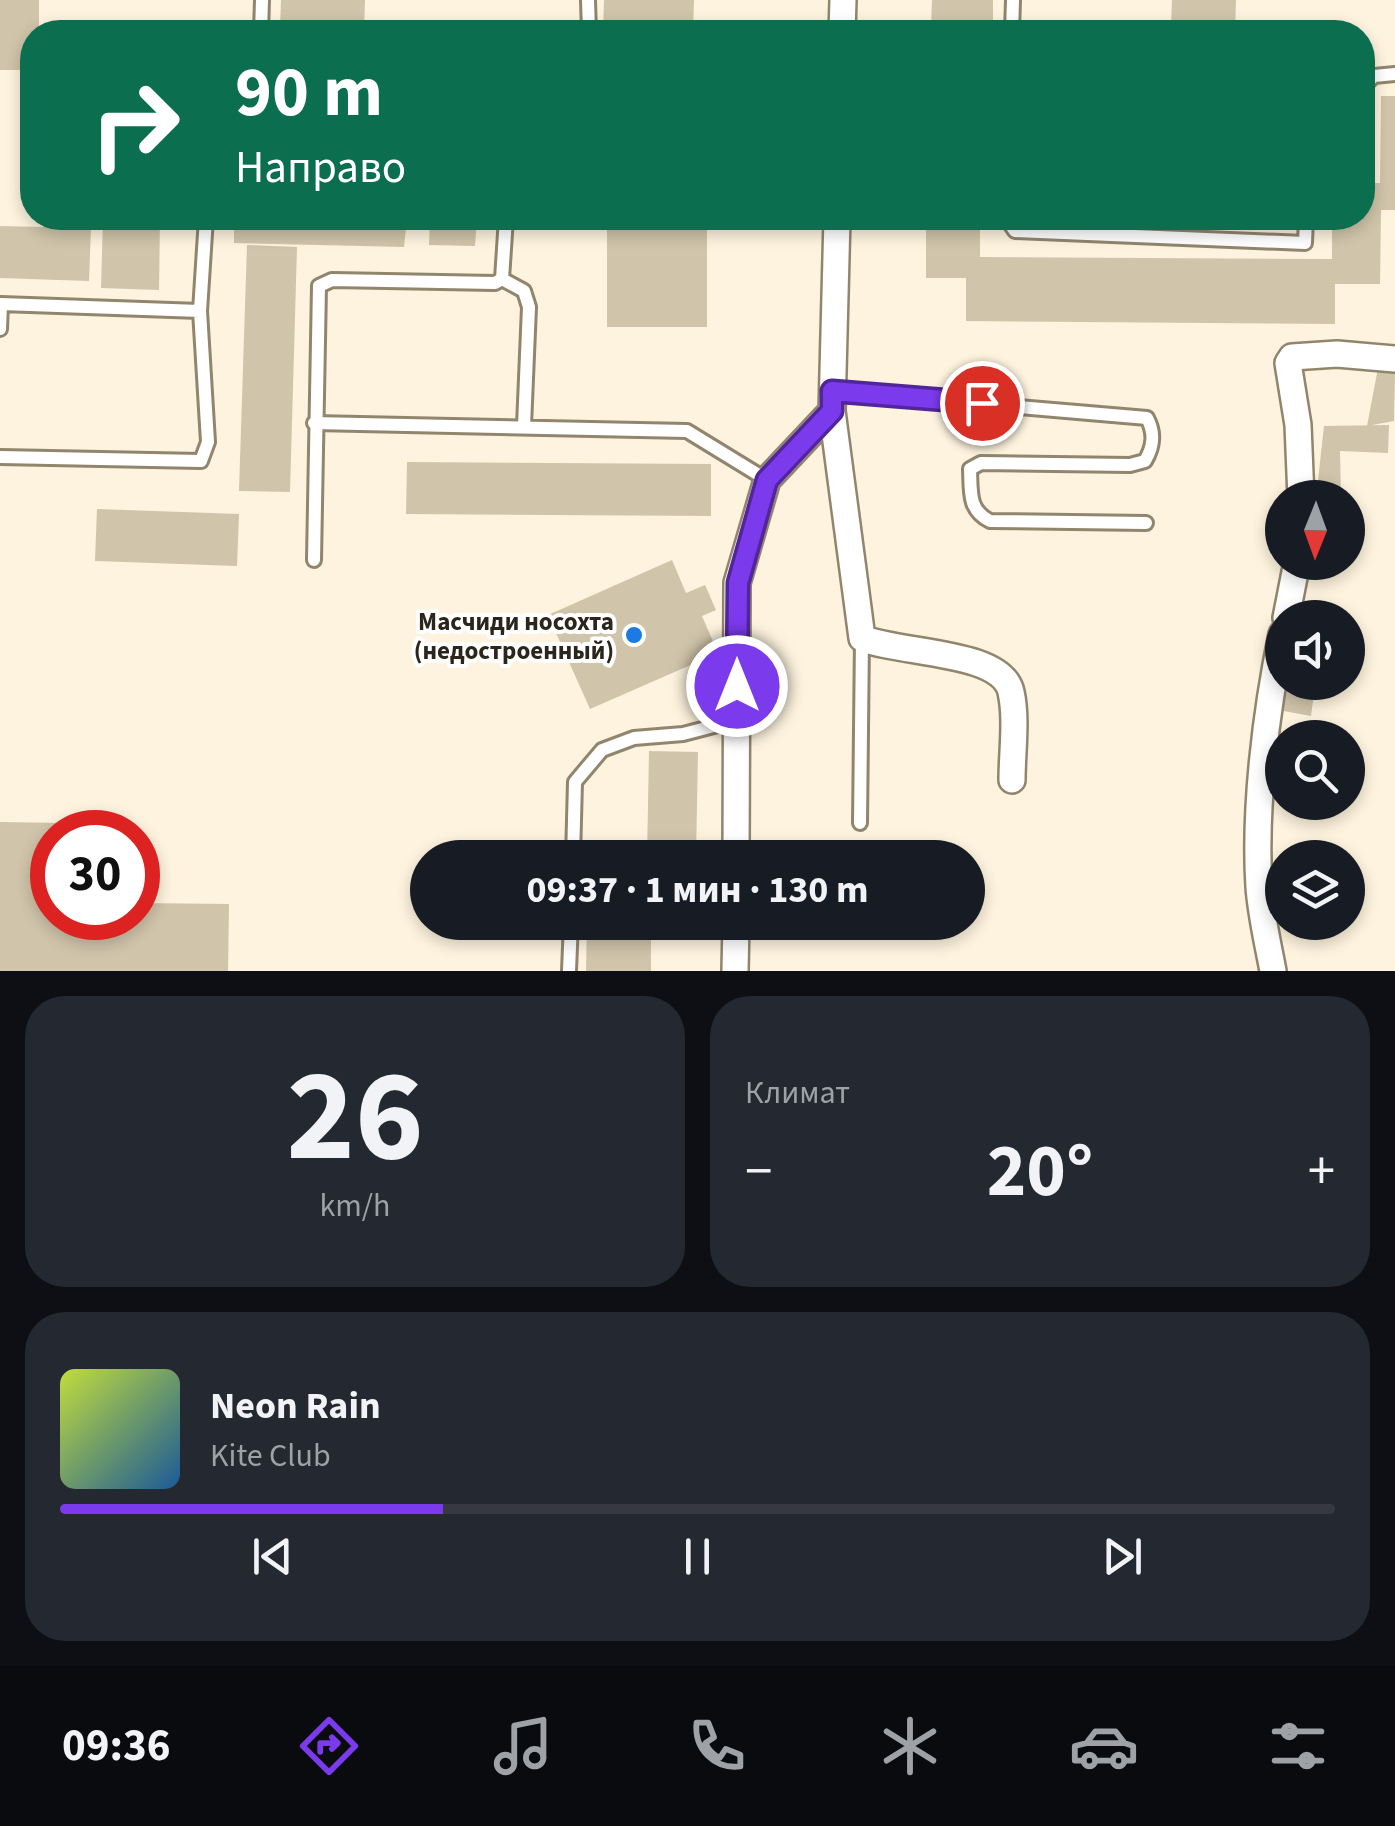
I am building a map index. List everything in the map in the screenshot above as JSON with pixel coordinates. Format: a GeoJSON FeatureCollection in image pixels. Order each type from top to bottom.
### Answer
{"type":"FeatureCollection","features":[{"type":"Feature","properties":{"kind":"street"},"geometry":{"type":"LineString","coordinates":[[837,230],[832,401],[862,638],[882,647],[984,663],[1005,676],[1012,694],[1012,780]]}},
{"type":"Feature","properties":{"kind":"street"},"geometry":{"type":"LineString","coordinates":[[1300,480],[1298,425],[1288,364],[1292,357],[1337,354],[1395,359]]}},
{"type":"Feature","properties":{"kind":"street"},"geometry":{"type":"LineString","coordinates":[[736,840],[738,583],[767,480],[832,401]]}},
{"type":"Feature","properties":{"kind":"street"},"geometry":{"type":"LineString","coordinates":[[1271,700],[1259,888],[1273,971]]}},
{"type":"Feature","properties":{"kind":"street"},"geometry":{"type":"LineString","coordinates":[[735,971],[736,940]]}},
{"type":"Feature","properties":{"kind":"lane"},"geometry":{"type":"LineString","coordinates":[[0,457],[202,460],[208,442],[200,311],[205,230]]}},
{"type":"Feature","properties":{"kind":"lane"},"geometry":{"type":"LineString","coordinates":[[502,279],[505,230]]}},
{"type":"Feature","properties":{"kind":"lane"},"geometry":{"type":"LineString","coordinates":[[1014,230],[1305,243],[1306,230]]}},
{"type":"Feature","properties":{"kind":"lane"},"geometry":{"type":"LineString","coordinates":[[314,560],[319,286],[332,280],[495,284],[502,279]]}},
{"type":"Feature","properties":{"kind":"lane"},"geometry":{"type":"LineString","coordinates":[[502,279],[524,292],[529,307],[524,426]]}},
{"type":"Feature","properties":{"kind":"lane"},"geometry":{"type":"LineString","coordinates":[[0,329],[1,304],[200,311]]}},
{"type":"Feature","properties":{"kind":"lane"},"geometry":{"type":"LineString","coordinates":[[832,401],[1147,418],[1152,427],[1152,449],[1146,461],[1130,465],[981,463],[970,470],[971,504],[978,515],[990,521],[1146,523]]}},
{"type":"Feature","properties":{"kind":"lane"},"geometry":{"type":"LineString","coordinates":[[314,424],[687,431],[767,480]]}},
{"type":"Feature","properties":{"kind":"lane"},"geometry":{"type":"LineString","coordinates":[[860,823],[862,638]]}},
{"type":"Feature","properties":{"kind":"lane"},"geometry":{"type":"LineString","coordinates":[[573,840],[575,782],[602,750],[634,738],[684,734],[737,720]]}},
{"type":"Feature","properties":{"kind":"lane"},"geometry":{"type":"LineString","coordinates":[[569,971],[570,940]]}},
{"type":"Feature","properties":{"kind":"building"},"geometry":{"type":"Polygon","coordinates":[[[0,0],[39,0],[39,20],[20,20],[20,70],[0,70],[0,0]]]}},
{"type":"Feature","properties":{"kind":"building"},"geometry":{"type":"Polygon","coordinates":[[[281,0],[365,0],[364,20],[280,20],[281,0]]]}},
{"type":"Feature","properties":{"kind":"building"},"geometry":{"type":"Polygon","coordinates":[[[604,0],[694,0],[693,20],[603,20],[604,0]]]}},
{"type":"Feature","properties":{"kind":"building"},"geometry":{"type":"Polygon","coordinates":[[[932,0],[993,0],[993,20],[931,20],[932,0]]]}},
{"type":"Feature","properties":{"kind":"building"},"geometry":{"type":"Polygon","coordinates":[[[1172,0],[1236,0],[1235,20],[1171,20],[1172,0]]]}},
{"type":"Feature","properties":{"kind":"building"},"geometry":{"type":"Polygon","coordinates":[[[1381,96],[1395,96],[1395,210],[1381,210],[1380,284],[1335,284],[1335,324],[966,321],[966,278],[926,278],[926,230],[980,230],[980,257],[1332,259],[1332,230],[1375,230],[1375,183],[1380,183],[1381,96]]]}},
{"type":"Feature","properties":{"kind":"building"},"geometry":{"type":"Polygon","coordinates":[[[0,226],[20,226],[20,230],[91,230],[89,281],[0,278],[0,226]]]}},
{"type":"Feature","properties":{"kind":"building"},"geometry":{"type":"Polygon","coordinates":[[[103,230],[160,230],[159,290],[101,288],[103,230]]]}},
{"type":"Feature","properties":{"kind":"building"},"geometry":{"type":"Polygon","coordinates":[[[234,230],[406,230],[404,247],[234,243],[234,230]]]}},
{"type":"Feature","properties":{"kind":"building"},"geometry":{"type":"Polygon","coordinates":[[[430,230],[476,230],[475,246],[429,245],[430,230]]]}},
{"type":"Feature","properties":{"kind":"building"},"geometry":{"type":"Polygon","coordinates":[[[607,230],[707,230],[707,327],[607,327],[607,230]]]}},
{"type":"Feature","properties":{"kind":"building"},"geometry":{"type":"Polygon","coordinates":[[[247,245],[297,247],[290,492],[239,491],[247,245]]]}},
{"type":"Feature","properties":{"kind":"building"},"geometry":{"type":"Polygon","coordinates":[[[1378,368],[1395,372],[1394,421],[1367,426],[1378,368]]]}},
{"type":"Feature","properties":{"kind":"building"},"geometry":{"type":"Polygon","coordinates":[[[1389,425],[1388,453],[1340,451],[1341,480],[1318,480],[1324,426],[1389,425]]]}},
{"type":"Feature","properties":{"kind":"building"},"geometry":{"type":"Polygon","coordinates":[[[407,462],[711,464],[711,516],[406,514],[407,462]]]}},
{"type":"Feature","properties":{"kind":"building"},"geometry":{"type":"Polygon","coordinates":[[[97,509],[239,514],[237,566],[95,561],[97,509]]]}},
{"type":"Feature","properties":{"kind":"building","name":"Масчиди носохта (недостроенный)"},"geometry":{"type":"Polygon","coordinates":[[[672,560],[686,593],[705,585],[716,610],[702,616],[718,653],[590,709],[548,615],[672,560]]]}},
{"type":"Feature","properties":{"kind":"building"},"geometry":{"type":"Polygon","coordinates":[[[1278,700],[1313,700],[1311,716],[1278,710],[1278,700]]]}},
{"type":"Feature","properties":{"kind":"building"},"geometry":{"type":"Polygon","coordinates":[[[649,751],[698,752],[696,840],[647,840],[649,751]]]}},
{"type":"Feature","properties":{"kind":"building"},"geometry":{"type":"Polygon","coordinates":[[[0,822],[30,822],[30,940],[160,940],[160,903],[229,904],[228,971],[0,971],[0,822]]]}},
{"type":"Feature","properties":{"kind":"building"},"geometry":{"type":"Polygon","coordinates":[[[587,940],[651,940],[651,971],[586,971],[587,940]]]}},
{"type":"Feature","properties":{"kind":"place","name":"Масчиди носохта (недостроенный)"},"geometry":{"type":"Point","coordinates":[634,635]}},
{"type":"Feature","properties":{"kind":"route"},"geometry":{"type":"LineString","coordinates":[[737,686],[738,583],[767,480],[832,411],[832,391],[982,403]]}}]}
